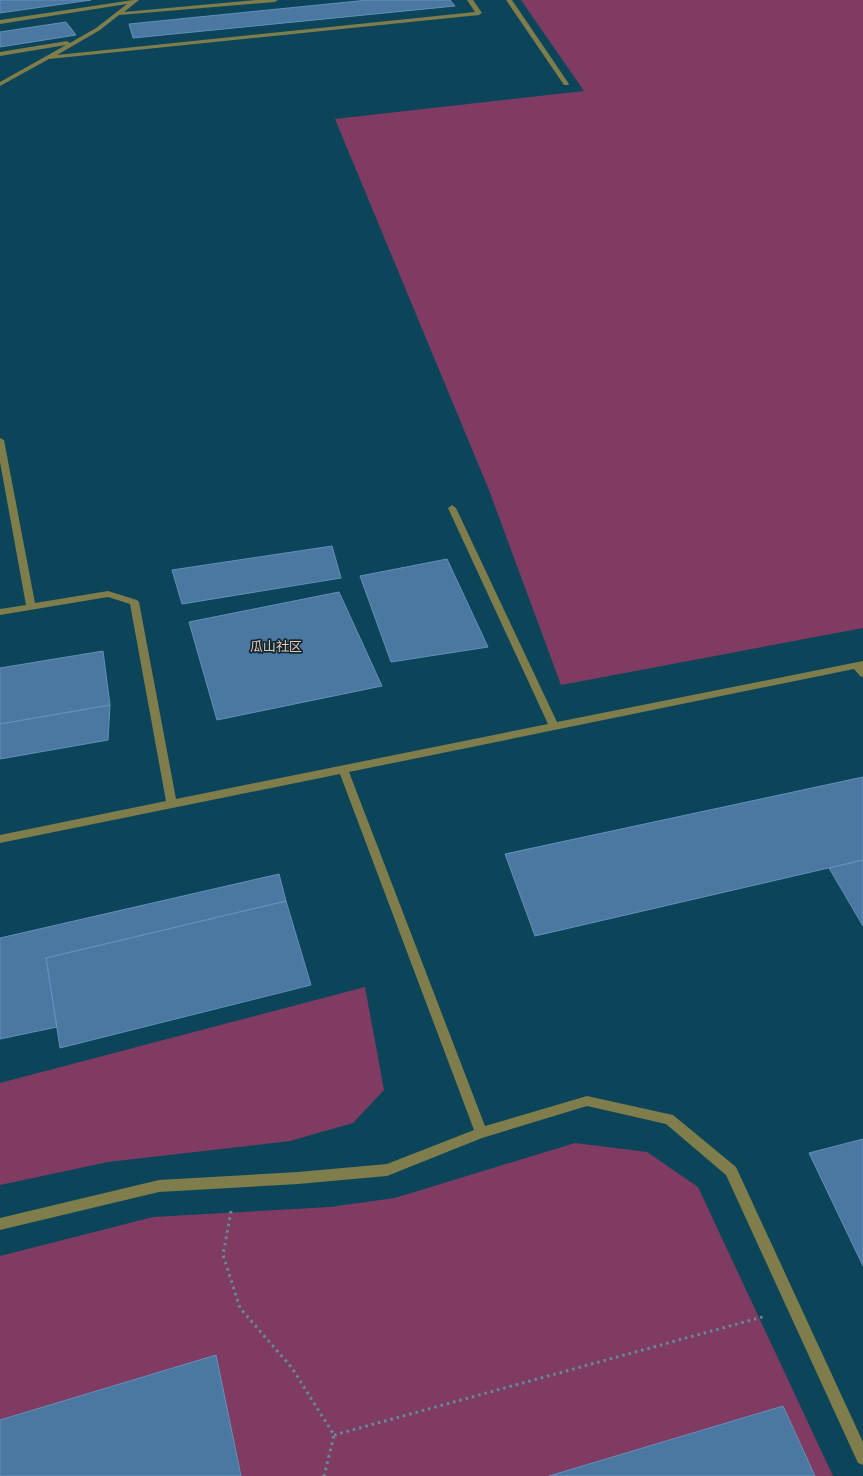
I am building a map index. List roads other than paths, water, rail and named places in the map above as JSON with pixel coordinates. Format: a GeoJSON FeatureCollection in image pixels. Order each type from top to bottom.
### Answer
{"type":"FeatureCollection","features":[{"type":"Feature","properties":{"kind":"street"},"geometry":{"type":"LineString","coordinates":[[117,14],[275,0]]}},
{"type":"Feature","properties":{"kind":"street"},"geometry":{"type":"LineString","coordinates":[[48,57],[479,13],[470,0]]}},
{"type":"Feature","properties":{"kind":"street"},"geometry":{"type":"LineString","coordinates":[[509,0],[566,84]]}},
{"type":"Feature","properties":{"kind":"street"},"geometry":{"type":"LineString","coordinates":[[0,84],[98,29],[135,1]]}},
{"type":"Feature","properties":{"kind":"street"},"geometry":{"type":"LineString","coordinates":[[0,22],[135,1]]}},
{"type":"Feature","properties":{"kind":"street"},"geometry":{"type":"LineString","coordinates":[[0,54],[75,42]]}},
{"type":"Feature","properties":{"kind":"street"},"geometry":{"type":"LineString","coordinates":[[0,440],[31,607]]}},
{"type":"Feature","properties":{"kind":"street"},"geometry":{"type":"LineString","coordinates":[[452,508],[554,726]]}},
{"type":"Feature","properties":{"kind":"street"},"geometry":{"type":"LineString","coordinates":[[0,612],[108,594],[134,602],[172,804]]}},
{"type":"Feature","properties":{"kind":"street"},"geometry":{"type":"LineString","coordinates":[[0,838],[860,665],[863,674]]}},
{"type":"Feature","properties":{"kind":"street"},"geometry":{"type":"LineString","coordinates":[[343,769],[481,1133]]}},
{"type":"Feature","properties":{"kind":"street"},"geometry":{"type":"LineString","coordinates":[[0,1224],[159,1186],[298,1178],[387,1170],[481,1133],[587,1101],[669,1120],[731,1172],[863,1458]]}},
{"type":"Feature","properties":{"kind":"district","name":"瓜山社区"},"geometry":{"type":"Point","coordinates":[276,647]}}]}
